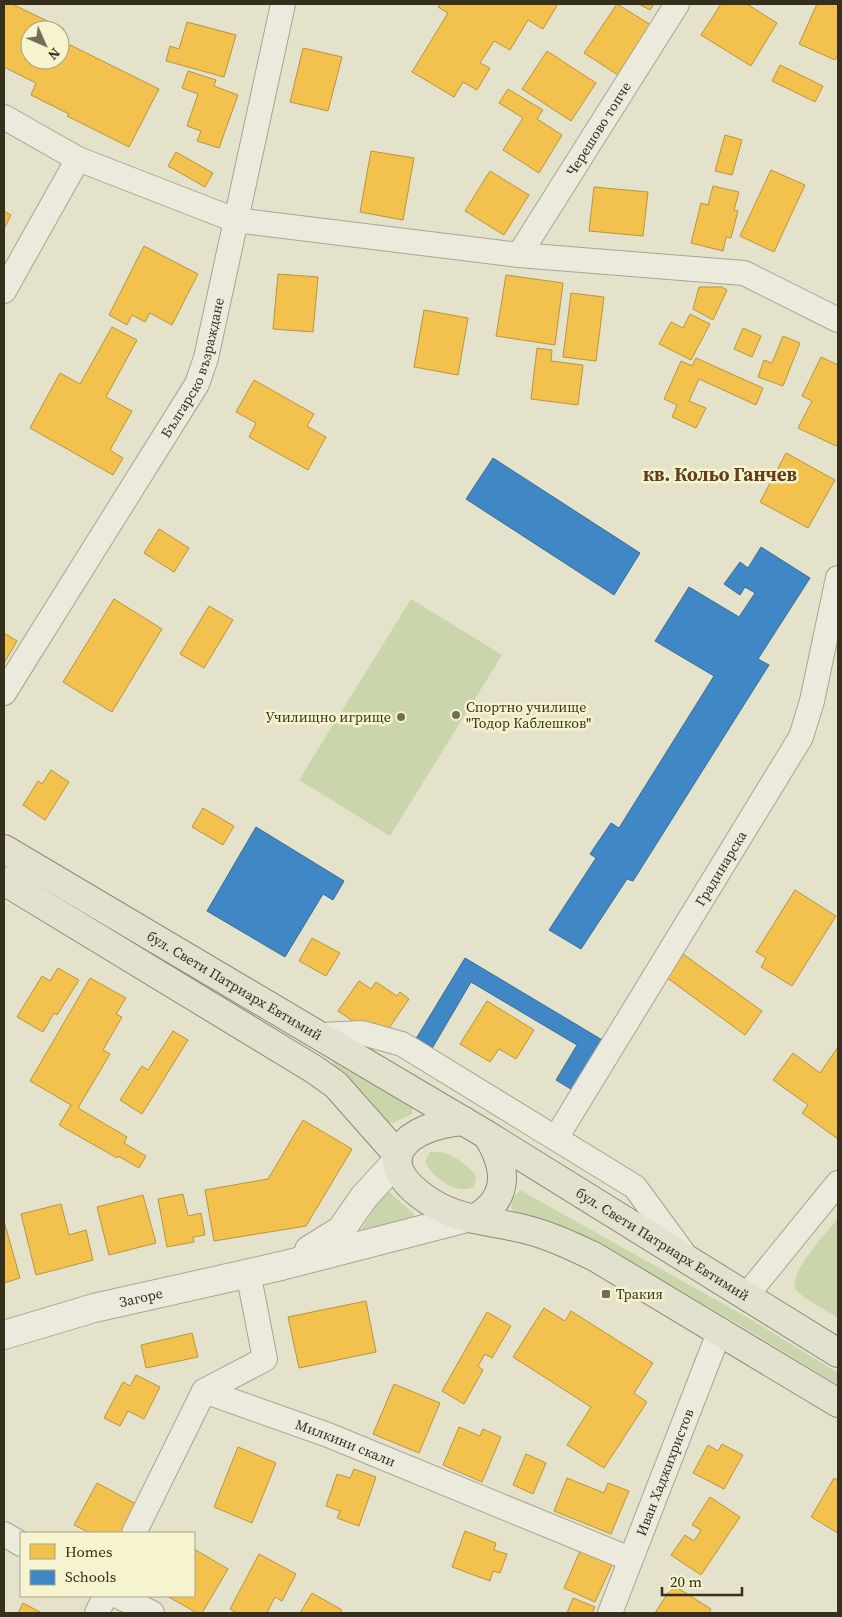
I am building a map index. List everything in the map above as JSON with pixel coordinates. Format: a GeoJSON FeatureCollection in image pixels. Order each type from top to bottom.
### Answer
{"type":"FeatureCollection","features":[{"type":"Feature","properties":{"kind":"main road","name":"бул. Свети Патриарх Евтимий"},"geometry":{"type":"LineString","coordinates":[[4,849],[321,1034],[464,1121]]}},
{"type":"Feature","properties":{"kind":"main road","name":"бул. Свети Патриарх Евтимий"},"geometry":{"type":"LineString","coordinates":[[4,881],[315,1070],[336,1085],[396,1158]]}},
{"type":"Feature","properties":{"kind":"main road"},"geometry":{"type":"LineString","coordinates":[[470,1219],[492,1204],[502,1182],[500,1161],[487,1135],[464,1121],[442,1124],[416,1135],[396,1158],[403,1177],[420,1194],[439,1206],[470,1219],[525,1229],[564,1242],[595,1257],[720,1330],[838,1403]]}},
{"type":"Feature","properties":{"kind":"main road","name":"бул. Свети Патриарх Евтимий"},"geometry":{"type":"LineString","coordinates":[[487,1135],[838,1353]]}},
{"type":"Feature","properties":{"kind":"street","name":"Българско възраждане"},"geometry":{"type":"LineString","coordinates":[[4,693],[197,384],[206,358],[283,4]]}},
{"type":"Feature","properties":{"kind":"street","name":"Черешово топче"},"geometry":{"type":"LineString","coordinates":[[520,254],[677,4]]}},
{"type":"Feature","properties":{"kind":"street"},"geometry":{"type":"LineString","coordinates":[[4,117],[78,159],[235,220],[520,254],[744,273],[838,320]]}},
{"type":"Feature","properties":{"kind":"street"},"geometry":{"type":"LineString","coordinates":[[4,291],[78,159]]}},
{"type":"Feature","properties":{"kind":"street","name":"Градинарска"},"geometry":{"type":"LineString","coordinates":[[556,1138],[801,737],[812,701],[838,578]]}},
{"type":"Feature","properties":{"kind":"street"},"geometry":{"type":"LineString","coordinates":[[321,1034],[362,1033],[402,1044],[556,1138],[635,1187],[691,1263]]}},
{"type":"Feature","properties":{"kind":"street","name":"Загоре"},"geometry":{"type":"LineString","coordinates":[[281,1266],[342,1230],[364,1197],[396,1158]]}},
{"type":"Feature","properties":{"kind":"street"},"geometry":{"type":"LineString","coordinates":[[746,1296],[838,1183]]}},
{"type":"Feature","properties":{"kind":"street","name":"Загоре"},"geometry":{"type":"LineString","coordinates":[[4,1335],[94,1308],[281,1266],[470,1219]]}},
{"type":"Feature","properties":{"kind":"street"},"geometry":{"type":"LineString","coordinates":[[134,1532],[204,1391],[265,1359],[248,1272]]}},
{"type":"Feature","properties":{"kind":"street","name":"Иван Хаджихристов"},"geometry":{"type":"LineString","coordinates":[[610,1613],[720,1330]]}},
{"type":"Feature","properties":{"kind":"street","name":"Милкини скали"},"geometry":{"type":"LineString","coordinates":[[204,1391],[328,1435],[630,1559]]}},
{"type":"Feature","properties":{"kind":"street"},"geometry":{"type":"LineString","coordinates":[[4,1534],[20,1543]]}},
{"type":"Feature","properties":{"kind":"street"},"geometry":{"type":"LineString","coordinates":[[97,1613],[105,1597]]}},
{"type":"Feature","properties":{"kind":"street"},"geometry":{"type":"LineString","coordinates":[[120,1597],[152,1613]]}},
{"type":"Feature","properties":{"kind":"green space","name":"Училищно игрище"},"geometry":{"type":"Polygon","coordinates":[[[411,599],[502,655],[390,836],[299,780],[411,599]]]}},
{"type":"Feature","properties":{"kind":"green space"},"geometry":{"type":"Polygon","coordinates":[[[332,1059],[412,1106],[412,1114],[393,1123],[387,1122],[366,1095],[334,1065],[332,1059]]]}},
{"type":"Feature","properties":{"kind":"green space"},"geometry":{"type":"Polygon","coordinates":[[[430,1152],[444,1153],[456,1158],[476,1176],[474,1187],[460,1189],[446,1184],[439,1179],[425,1162],[430,1152]]]}},
{"type":"Feature","properties":{"kind":"green space"},"geometry":{"type":"Polygon","coordinates":[[[520,1190],[750,1319],[838,1373],[838,1385],[740,1325],[572,1229],[514,1212],[511,1208],[513,1198],[520,1190]]]}},
{"type":"Feature","properties":{"kind":"green space"},"geometry":{"type":"Polygon","coordinates":[[[388,1191],[413,1213],[414,1218],[362,1232],[361,1230],[383,1194],[388,1191]]]}},
{"type":"Feature","properties":{"kind":"green space"},"geometry":{"type":"Polygon","coordinates":[[[838,1218],[838,1318],[799,1294],[795,1283],[797,1274],[810,1253],[838,1218]]]}},
{"type":"Feature","properties":{"kind":"building: Homes"},"geometry":{"type":"Polygon","coordinates":[[[4,4],[12,4],[45,20],[20,20],[20,70],[70,70],[70,45],[159,89],[129,147],[67,116],[69,114],[31,95],[36,83],[4,67],[4,4]]]}},
{"type":"Feature","properties":{"kind":"building: Homes"},"geometry":{"type":"Polygon","coordinates":[[[441,4],[558,4],[543,29],[528,20],[510,50],[494,41],[480,63],[490,68],[477,90],[463,82],[454,97],[412,72],[448,13],[438,7],[441,4]]]}},
{"type":"Feature","properties":{"kind":"building: Homes"},"geometry":{"type":"Polygon","coordinates":[[[617,4],[651,25],[618,75],[584,53],[617,4]]]}},
{"type":"Feature","properties":{"kind":"building: Homes"},"geometry":{"type":"Polygon","coordinates":[[[639,4],[654,4],[650,10],[639,4]]]}},
{"type":"Feature","properties":{"kind":"building: Homes"},"geometry":{"type":"Polygon","coordinates":[[[721,4],[747,4],[777,23],[751,66],[701,35],[721,4]]]}},
{"type":"Feature","properties":{"kind":"building: Homes"},"geometry":{"type":"Polygon","coordinates":[[[817,4],[838,4],[838,54],[835,60],[799,44],[817,4]]]}},
{"type":"Feature","properties":{"kind":"building: Homes"},"geometry":{"type":"Polygon","coordinates":[[[187,22],[236,35],[224,77],[166,61],[170,46],[179,49],[187,22]]]}},
{"type":"Feature","properties":{"kind":"building: Homes"},"geometry":{"type":"Polygon","coordinates":[[[303,48],[342,57],[328,111],[290,102],[303,48]]]}},
{"type":"Feature","properties":{"kind":"building: Homes"},"geometry":{"type":"Polygon","coordinates":[[[547,51],[596,83],[571,121],[522,89],[547,51]]]}},
{"type":"Feature","properties":{"kind":"building: Homes"},"geometry":{"type":"Polygon","coordinates":[[[780,65],[823,86],[815,102],[772,81],[780,65]]]}},
{"type":"Feature","properties":{"kind":"building: Homes"},"geometry":{"type":"Polygon","coordinates":[[[188,71],[216,80],[214,86],[238,95],[219,148],[197,141],[201,131],[187,126],[198,94],[182,88],[188,71]]]}},
{"type":"Feature","properties":{"kind":"building: Homes"},"geometry":{"type":"Polygon","coordinates":[[[508,89],[543,110],[537,119],[562,135],[539,173],[503,150],[523,118],[499,103],[508,89]]]}},
{"type":"Feature","properties":{"kind":"building: Homes"},"geometry":{"type":"Polygon","coordinates":[[[725,135],[742,140],[732,175],[715,171],[725,135]]]}},
{"type":"Feature","properties":{"kind":"building: Homes"},"geometry":{"type":"Polygon","coordinates":[[[371,151],[414,158],[403,220],[360,212],[371,151]]]}},
{"type":"Feature","properties":{"kind":"building: Homes"},"geometry":{"type":"Polygon","coordinates":[[[176,152],[213,173],[205,187],[168,166],[176,152]]]}},
{"type":"Feature","properties":{"kind":"building: Homes"},"geometry":{"type":"Polygon","coordinates":[[[771,170],[805,185],[774,252],[740,236],[771,170]]]}},
{"type":"Feature","properties":{"kind":"building: Homes"},"geometry":{"type":"Polygon","coordinates":[[[490,171],[529,195],[504,235],[465,211],[490,171]]]}},
{"type":"Feature","properties":{"kind":"building: Homes"},"geometry":{"type":"Polygon","coordinates":[[[713,186],[739,192],[734,210],[738,211],[731,238],[726,237],[723,251],[691,243],[701,203],[708,205],[713,186]]]}},
{"type":"Feature","properties":{"kind":"building: Homes"},"geometry":{"type":"Polygon","coordinates":[[[594,187],[648,192],[643,236],[589,231],[594,187]]]}},
{"type":"Feature","properties":{"kind":"building: Homes"},"geometry":{"type":"Polygon","coordinates":[[[4,211],[11,215],[4,229],[4,211]]]}},
{"type":"Feature","properties":{"kind":"building: Homes"},"geometry":{"type":"Polygon","coordinates":[[[144,246],[198,274],[172,325],[150,313],[145,322],[132,315],[127,325],[109,315],[144,246]]]}},
{"type":"Feature","properties":{"kind":"building: Homes"},"geometry":{"type":"Polygon","coordinates":[[[278,274],[318,277],[313,332],[273,329],[278,274]]]}},
{"type":"Feature","properties":{"kind":"building: Homes"},"geometry":{"type":"Polygon","coordinates":[[[506,275],[563,283],[555,345],[496,336],[506,275]]]}},
{"type":"Feature","properties":{"kind":"building: Homes"},"geometry":{"type":"Polygon","coordinates":[[[699,287],[722,287],[727,290],[713,320],[693,309],[699,287]]]}},
{"type":"Feature","properties":{"kind":"building: Homes"},"geometry":{"type":"Polygon","coordinates":[[[571,293],[604,297],[596,361],[563,357],[571,293]]]}},
{"type":"Feature","properties":{"kind":"building: Homes"},"geometry":{"type":"Polygon","coordinates":[[[424,310],[468,318],[458,375],[414,367],[424,310]]]}},
{"type":"Feature","properties":{"kind":"building: Homes"},"geometry":{"type":"Polygon","coordinates":[[[690,314],[710,324],[691,360],[659,344],[671,322],[683,328],[690,314]]]}},
{"type":"Feature","properties":{"kind":"building: Homes"},"geometry":{"type":"Polygon","coordinates":[[[112,327],[137,340],[106,397],[132,411],[110,450],[123,458],[113,475],[30,428],[60,373],[80,384],[112,327]]]}},
{"type":"Feature","properties":{"kind":"building: Homes"},"geometry":{"type":"Polygon","coordinates":[[[743,328],[761,336],[752,357],[734,349],[743,328]]]}},
{"type":"Feature","properties":{"kind":"building: Homes"},"geometry":{"type":"Polygon","coordinates":[[[783,336],[800,343],[783,386],[758,377],[764,360],[772,363],[783,336]]]}},
{"type":"Feature","properties":{"kind":"building: Homes"},"geometry":{"type":"Polygon","coordinates":[[[537,348],[552,350],[551,361],[583,365],[578,405],[531,399],[537,348]]]}},
{"type":"Feature","properties":{"kind":"building: Homes"},"geometry":{"type":"Polygon","coordinates":[[[821,357],[838,365],[838,443],[836,446],[798,428],[812,401],[802,396],[821,357]]]}},
{"type":"Feature","properties":{"kind":"building: Homes"},"geometry":{"type":"Polygon","coordinates":[[[696,358],[763,388],[756,405],[699,379],[689,401],[706,408],[696,428],[672,417],[677,405],[664,399],[681,361],[692,366],[696,358]]]}},
{"type":"Feature","properties":{"kind":"building: Homes"},"geometry":{"type":"Polygon","coordinates":[[[254,380],[314,414],[307,426],[326,437],[308,470],[249,437],[256,423],[236,412],[254,380]]]}},
{"type":"Feature","properties":{"kind":"building: Homes"},"geometry":{"type":"Polygon","coordinates":[[[786,453],[835,480],[808,528],[760,502],[786,453]]]}},
{"type":"Feature","properties":{"kind":"building: Homes"},"geometry":{"type":"Polygon","coordinates":[[[159,529],[189,548],[174,572],[144,553],[159,529]]]}},
{"type":"Feature","properties":{"kind":"building: Homes"},"geometry":{"type":"Polygon","coordinates":[[[114,599],[162,629],[112,712],[63,682],[114,599]]]}},
{"type":"Feature","properties":{"kind":"building: Homes"},"geometry":{"type":"Polygon","coordinates":[[[209,606],[233,620],[204,668],[180,654],[209,606]]]}},
{"type":"Feature","properties":{"kind":"building: Homes"},"geometry":{"type":"Polygon","coordinates":[[[4,633],[17,641],[4,663],[4,633]]]}},
{"type":"Feature","properties":{"kind":"building: Homes"},"geometry":{"type":"Polygon","coordinates":[[[51,770],[69,782],[45,820],[23,805],[38,781],[42,784],[51,770]]]}},
{"type":"Feature","properties":{"kind":"building: Homes"},"geometry":{"type":"Polygon","coordinates":[[[203,808],[234,826],[223,845],[192,827],[203,808]]]}},
{"type":"Feature","properties":{"kind":"building: Homes"},"geometry":{"type":"Polygon","coordinates":[[[795,890],[836,916],[792,986],[761,967],[766,958],[756,952],[795,890]]]}},
{"type":"Feature","properties":{"kind":"building: Homes"},"geometry":{"type":"Polygon","coordinates":[[[312,938],[340,953],[326,976],[299,961],[312,938]]]}},
{"type":"Feature","properties":{"kind":"building: Homes"},"geometry":{"type":"Polygon","coordinates":[[[683,954],[762,1011],[745,1035],[666,977],[683,954]]]}},
{"type":"Feature","properties":{"kind":"building: Homes"},"geometry":{"type":"Polygon","coordinates":[[[58,968],[79,980],[57,1015],[54,1013],[43,1032],[17,1017],[42,976],[50,981],[58,968]]]}},
{"type":"Feature","properties":{"kind":"building: Homes"},"geometry":{"type":"Polygon","coordinates":[[[90,978],[126,998],[116,1014],[122,1017],[103,1050],[110,1054],[78,1108],[127,1137],[124,1143],[146,1156],[139,1168],[118,1156],[117,1158],[59,1125],[71,1105],[30,1081],[90,978]]]}},
{"type":"Feature","properties":{"kind":"building: Homes"},"geometry":{"type":"Polygon","coordinates":[[[359,981],[371,989],[376,982],[397,996],[400,992],[409,999],[387,1031],[375,1023],[369,1032],[338,1011],[359,981]]]}},
{"type":"Feature","properties":{"kind":"building: Homes"},"geometry":{"type":"Polygon","coordinates":[[[487,1001],[534,1030],[516,1059],[499,1049],[490,1062],[460,1044],[487,1001]]]}},
{"type":"Feature","properties":{"kind":"building: Homes"},"geometry":{"type":"Polygon","coordinates":[[[173,1031],[188,1040],[142,1114],[120,1100],[142,1066],[148,1070],[173,1031]]]}},
{"type":"Feature","properties":{"kind":"building: Homes"},"geometry":{"type":"Polygon","coordinates":[[[838,1047],[838,1139],[802,1113],[808,1105],[773,1080],[793,1053],[820,1073],[838,1047]]]}},
{"type":"Feature","properties":{"kind":"building: Homes"},"geometry":{"type":"Polygon","coordinates":[[[303,1120],[352,1149],[306,1226],[214,1241],[205,1190],[268,1179],[303,1120]]]}},
{"type":"Feature","properties":{"kind":"building: Homes"},"geometry":{"type":"Polygon","coordinates":[[[183,1194],[188,1216],[201,1213],[205,1235],[193,1237],[194,1242],[167,1247],[158,1199],[183,1194]]]}},
{"type":"Feature","properties":{"kind":"building: Homes"},"geometry":{"type":"Polygon","coordinates":[[[143,1195],[156,1243],[109,1255],[97,1207],[143,1195]]]}},
{"type":"Feature","properties":{"kind":"building: Homes"},"geometry":{"type":"Polygon","coordinates":[[[61,1204],[69,1235],[86,1230],[93,1260],[36,1275],[21,1214],[61,1204]]]}},
{"type":"Feature","properties":{"kind":"building: Homes"},"geometry":{"type":"Polygon","coordinates":[[[4,1221],[20,1278],[4,1283],[4,1221]]]}},
{"type":"Feature","properties":{"kind":"building: Homes"},"geometry":{"type":"Polygon","coordinates":[[[366,1301],[376,1352],[299,1368],[288,1317],[366,1301]]]}},
{"type":"Feature","properties":{"kind":"building: Homes"},"geometry":{"type":"Polygon","coordinates":[[[544,1308],[565,1321],[571,1311],[653,1363],[634,1393],[647,1402],[604,1468],[567,1445],[591,1407],[513,1357],[544,1308]]]}},
{"type":"Feature","properties":{"kind":"building: Homes"},"geometry":{"type":"Polygon","coordinates":[[[487,1312],[511,1326],[492,1358],[485,1354],[478,1366],[483,1370],[464,1404],[442,1391],[487,1312]]]}},
{"type":"Feature","properties":{"kind":"building: Homes"},"geometry":{"type":"Polygon","coordinates":[[[192,1333],[198,1357],[146,1368],[141,1345],[192,1333]]]}},
{"type":"Feature","properties":{"kind":"building: Homes"},"geometry":{"type":"Polygon","coordinates":[[[136,1375],[160,1387],[144,1419],[128,1411],[120,1426],[104,1418],[123,1382],[130,1386],[136,1375]]]}},
{"type":"Feature","properties":{"kind":"building: Homes"},"geometry":{"type":"Polygon","coordinates":[[[394,1384],[440,1403],[419,1453],[373,1434],[394,1384]]]}},
{"type":"Feature","properties":{"kind":"building: Homes"},"geometry":{"type":"Polygon","coordinates":[[[459,1427],[480,1436],[483,1429],[501,1437],[482,1482],[443,1465],[459,1427]]]}},
{"type":"Feature","properties":{"kind":"building: Homes"},"geometry":{"type":"Polygon","coordinates":[[[722,1444],[743,1455],[724,1489],[693,1473],[708,1445],[718,1451],[722,1444]]]}},
{"type":"Feature","properties":{"kind":"building: Homes"},"geometry":{"type":"Polygon","coordinates":[[[238,1447],[276,1463],[252,1523],[214,1507],[238,1447]]]}},
{"type":"Feature","properties":{"kind":"building: Homes"},"geometry":{"type":"Polygon","coordinates":[[[526,1454],[546,1463],[533,1494],[513,1485],[526,1454]]]}},
{"type":"Feature","properties":{"kind":"building: Homes"},"geometry":{"type":"Polygon","coordinates":[[[354,1469],[376,1477],[359,1526],[337,1518],[340,1511],[326,1506],[337,1474],[350,1478],[354,1469]]]}},
{"type":"Feature","properties":{"kind":"building: Homes"},"geometry":{"type":"Polygon","coordinates":[[[567,1478],[604,1493],[608,1483],[629,1491],[611,1534],[554,1511],[567,1478]]]}},
{"type":"Feature","properties":{"kind":"building: Homes"},"geometry":{"type":"Polygon","coordinates":[[[834,1478],[838,1481],[838,1533],[811,1517],[834,1478]]]}},
{"type":"Feature","properties":{"kind":"building: Homes"},"geometry":{"type":"Polygon","coordinates":[[[97,1483],[138,1505],[123,1532],[88,1532],[74,1525],[97,1483]]]}},
{"type":"Feature","properties":{"kind":"building: Homes"},"geometry":{"type":"Polygon","coordinates":[[[710,1497],[740,1517],[701,1575],[671,1555],[685,1535],[694,1541],[701,1530],[692,1525],[710,1497]]]}},
{"type":"Feature","properties":{"kind":"building: Homes"},"geometry":{"type":"Polygon","coordinates":[[[465,1531],[496,1543],[494,1550],[507,1554],[500,1573],[493,1571],[490,1581],[452,1567],[465,1531]]]}},
{"type":"Feature","properties":{"kind":"building: Homes"},"geometry":{"type":"Polygon","coordinates":[[[581,1549],[613,1563],[595,1602],[564,1588],[581,1549]]]}},
{"type":"Feature","properties":{"kind":"building: Homes"},"geometry":{"type":"Polygon","coordinates":[[[195,1550],[228,1569],[202,1613],[197,1613],[169,1597],[195,1597],[195,1550]]]}},
{"type":"Feature","properties":{"kind":"building: Homes"},"geometry":{"type":"Polygon","coordinates":[[[259,1554],[296,1574],[282,1601],[275,1597],[267,1613],[237,1613],[230,1609],[259,1554]]]}},
{"type":"Feature","properties":{"kind":"building: Homes"},"geometry":{"type":"Polygon","coordinates":[[[673,1585],[711,1609],[709,1613],[655,1613],[673,1585]]]}},
{"type":"Feature","properties":{"kind":"building: Homes"},"geometry":{"type":"Polygon","coordinates":[[[312,1593],[342,1610],[340,1613],[300,1613],[312,1593]]]}},
{"type":"Feature","properties":{"kind":"building: Homes"},"geometry":{"type":"Polygon","coordinates":[[[573,1598],[595,1607],[592,1613],[567,1613],[573,1598]]]}},
{"type":"Feature","properties":{"kind":"building: Homes"},"geometry":{"type":"Polygon","coordinates":[[[23,1603],[42,1613],[18,1613],[23,1603]]]}},
{"type":"Feature","properties":{"kind":"building: Schools"},"geometry":{"type":"Polygon","coordinates":[[[493,458],[640,553],[614,595],[466,499],[493,458]]]}},
{"type":"Feature","properties":{"kind":"building: Schools"},"geometry":{"type":"Polygon","coordinates":[[[761,547],[810,578],[758,659],[769,665],[633,881],[627,879],[581,949],[549,930],[596,858],[590,854],[611,823],[619,828],[714,676],[655,641],[689,587],[739,617],[755,593],[745,587],[740,595],[724,584],[740,562],[748,568],[761,547]]]}},
{"type":"Feature","properties":{"kind":"building: Schools"},"geometry":{"type":"Polygon","coordinates":[[[256,827],[344,881],[333,900],[323,894],[285,957],[207,911],[256,827]]]}},
{"type":"Feature","properties":{"kind":"building: Schools"},"geometry":{"type":"Polygon","coordinates":[[[465,958],[604,1041],[574,1091],[556,1080],[577,1045],[471,982],[430,1052],[414,1042],[465,958]]]}},
{"type":"Feature","properties":{"kind":"place","name":"Спортно училище \"Тодор Каблешков\""},"geometry":{"type":"Point","coordinates":[456,715]}},
{"type":"Feature","properties":{"kind":"place","name":"Училищно игрище"},"geometry":{"type":"Point","coordinates":[401,717]}},
{"type":"Feature","properties":{"kind":"place","name":"Тракия"},"geometry":{"type":"Point","coordinates":[606,1294]}},
{"type":"Feature","properties":{"kind":"district","name":"кв. Кольо Ганчев"},"geometry":{"type":"Point","coordinates":[720,474]}}]}
